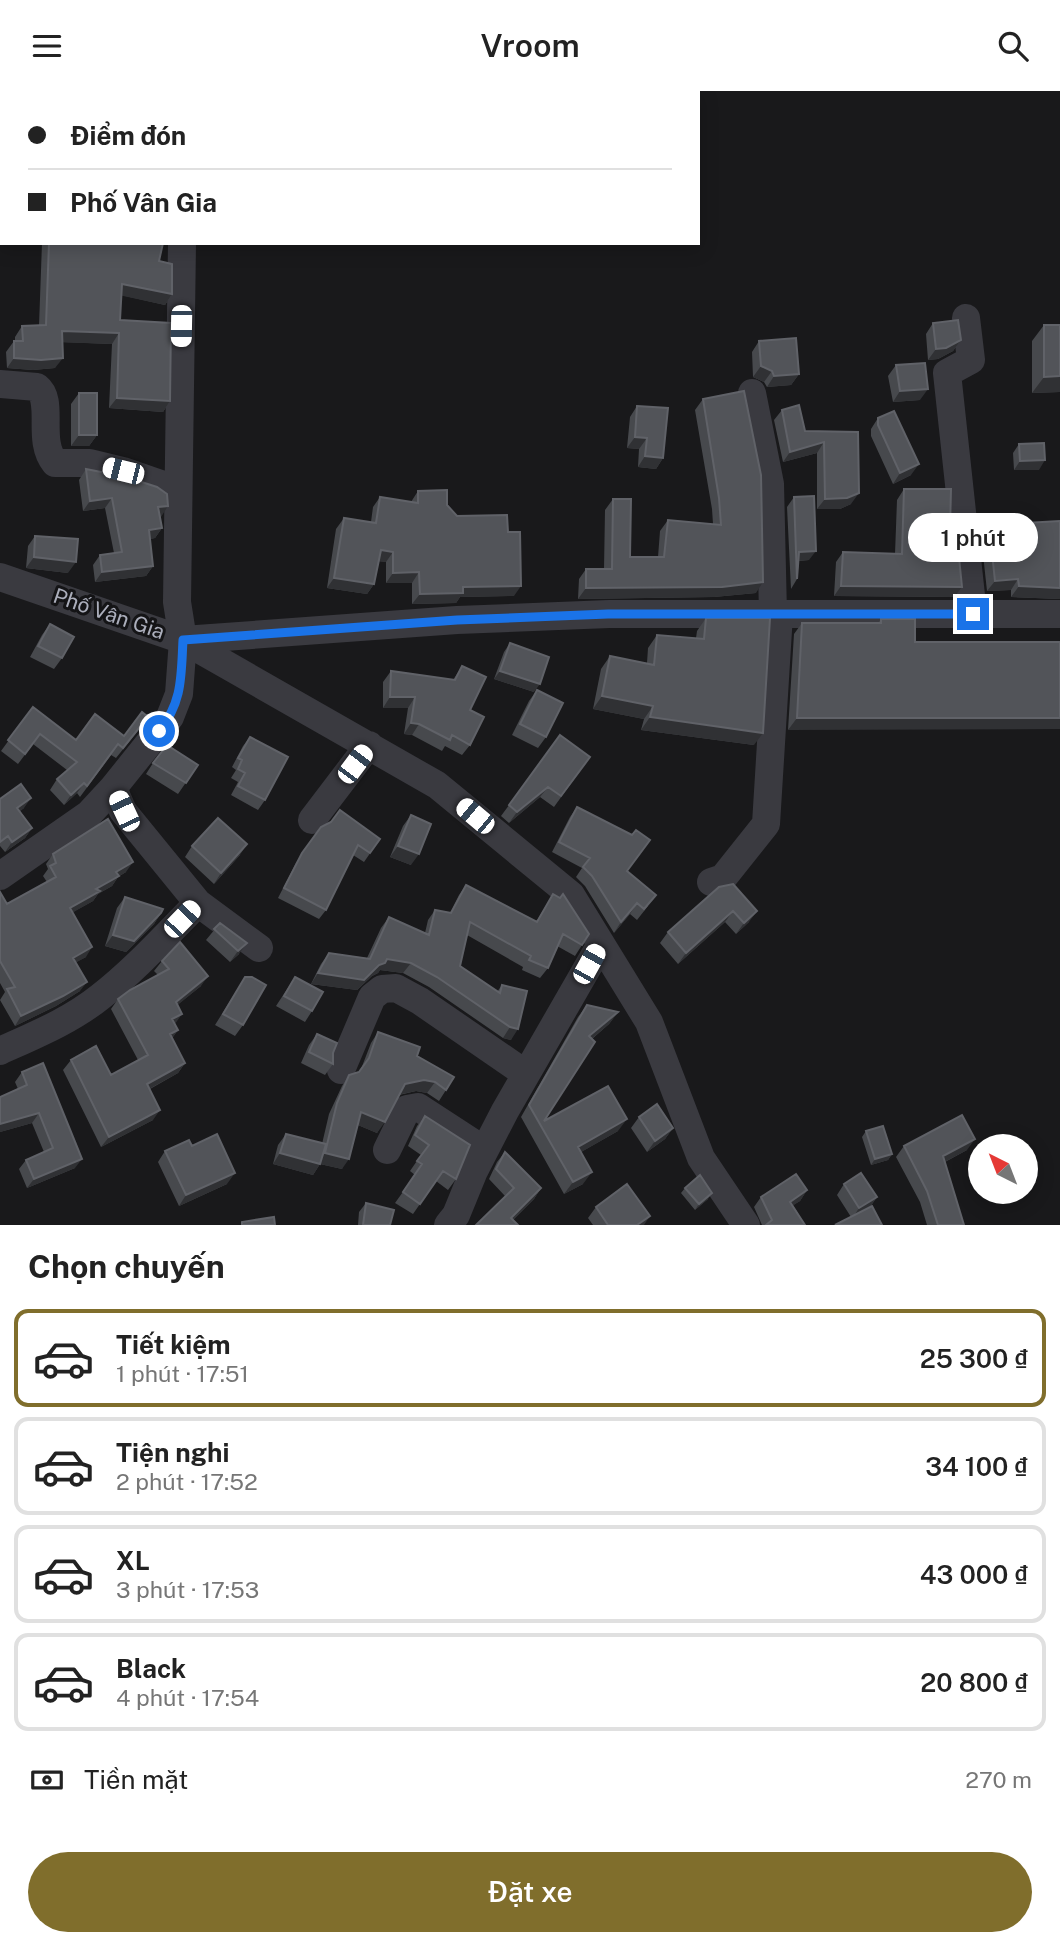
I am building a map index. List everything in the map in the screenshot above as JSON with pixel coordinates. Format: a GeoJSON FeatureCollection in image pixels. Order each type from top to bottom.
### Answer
{"type":"FeatureCollection","features":[{"type":"Feature","properties":{"kind":"street"},"geometry":{"type":"LineString","coordinates":[[0,876],[89,814],[113,789],[170,717],[179,694],[183,640],[177,602],[182,245]]}},
{"type":"Feature","properties":{"kind":"street"},"geometry":{"type":"LineString","coordinates":[[966,318],[971,360],[947,373],[973,614]]}},
{"type":"Feature","properties":{"kind":"street"},"geometry":{"type":"LineString","coordinates":[[0,384],[37,387],[42,390],[45,398],[45,443],[49,456],[55,463],[90,463],[178,490]]}},
{"type":"Feature","properties":{"kind":"street"},"geometry":{"type":"LineString","coordinates":[[711,882],[723,878],[766,824],[769,804],[776,614],[771,484],[752,393]]}},
{"type":"Feature","properties":{"kind":"street","name":"Phố Vân Gia"},"geometry":{"type":"LineString","coordinates":[[0,577],[183,640],[457,620],[608,614],[1060,614]]}},
{"type":"Feature","properties":{"kind":"street"},"geometry":{"type":"LineString","coordinates":[[183,640],[438,785],[570,895],[649,1022],[701,1158],[746,1225]]}},
{"type":"Feature","properties":{"kind":"street"},"geometry":{"type":"LineString","coordinates":[[313,820],[369,745]]}},
{"type":"Feature","properties":{"kind":"street"},"geometry":{"type":"LineString","coordinates":[[113,789],[124,811],[198,903],[259,948]]}},
{"type":"Feature","properties":{"kind":"street"},"geometry":{"type":"LineString","coordinates":[[0,1051],[56,1026],[99,999],[135,968],[198,903]]}},
{"type":"Feature","properties":{"kind":"street"},"geometry":{"type":"LineString","coordinates":[[448,1225],[456,1215],[484,1150],[601,944]]}},
{"type":"Feature","properties":{"kind":"street"},"geometry":{"type":"LineString","coordinates":[[341,1070],[372,997],[382,989],[396,988],[420,1001],[526,1074]]}},
{"type":"Feature","properties":{"kind":"street"},"geometry":{"type":"LineString","coordinates":[[387,1150],[407,1109],[418,1107],[484,1150]]}},
{"type":"Feature","properties":{"kind":"building"},"geometry":{"type":"Polygon","coordinates":[[[49,245],[163,245],[159,261],[172,264],[172,294],[122,284],[120,320],[171,323],[170,401],[117,398],[119,333],[62,331],[63,358],[14,358],[14,341],[23,341],[22,326],[46,325],[49,245]]]}},
{"type":"Feature","properties":{"kind":"building"},"geometry":{"type":"Polygon","coordinates":[[[958,320],[961,340],[946,348],[936,349],[933,323],[958,320]]]}},
{"type":"Feature","properties":{"kind":"building"},"geometry":{"type":"Polygon","coordinates":[[[1044,325],[1060,325],[1060,376],[1044,377],[1044,325]]]}},
{"type":"Feature","properties":{"kind":"building"},"geometry":{"type":"Polygon","coordinates":[[[796,338],[799,374],[774,376],[772,371],[761,366],[759,341],[796,338]]]}},
{"type":"Feature","properties":{"kind":"building"},"geometry":{"type":"Polygon","coordinates":[[[925,363],[928,389],[900,391],[896,365],[925,363]]]}},
{"type":"Feature","properties":{"kind":"building"},"geometry":{"type":"Polygon","coordinates":[[[744,391],[761,475],[763,582],[722,587],[586,588],[586,569],[612,569],[613,499],[631,499],[630,557],[664,557],[668,520],[721,525],[703,399],[744,391]]]}},
{"type":"Feature","properties":{"kind":"building"},"geometry":{"type":"Polygon","coordinates":[[[79,393],[97,393],[97,435],[79,435],[79,393]]]}},
{"type":"Feature","properties":{"kind":"building"},"geometry":{"type":"Polygon","coordinates":[[[799,405],[805,431],[858,432],[859,493],[847,498],[825,499],[824,442],[790,452],[782,410],[799,405]]]}},
{"type":"Feature","properties":{"kind":"building"},"geometry":{"type":"Polygon","coordinates":[[[637,406],[668,408],[663,458],[645,456],[647,438],[635,437],[637,406]]]}},
{"type":"Feature","properties":{"kind":"building"},"geometry":{"type":"Polygon","coordinates":[[[894,411],[919,464],[900,473],[878,425],[878,418],[894,411]]]}},
{"type":"Feature","properties":{"kind":"building"},"geometry":{"type":"Polygon","coordinates":[[[1044,443],[1045,460],[1020,461],[1019,444],[1044,443]]]}},
{"type":"Feature","properties":{"kind":"building"},"geometry":{"type":"Polygon","coordinates":[[[86,469],[126,477],[157,487],[167,494],[168,506],[158,507],[162,528],[149,530],[153,566],[102,572],[100,555],[122,552],[112,498],[90,501],[86,469]]]}},
{"type":"Feature","properties":{"kind":"building"},"geometry":{"type":"Polygon","coordinates":[[[904,489],[951,489],[950,528],[956,528],[962,587],[841,586],[843,552],[902,554],[904,489]]]}},
{"type":"Feature","properties":{"kind":"building"},"geometry":{"type":"Polygon","coordinates":[[[447,490],[447,505],[457,516],[507,515],[508,532],[520,532],[521,586],[463,587],[463,593],[420,594],[419,572],[393,573],[393,552],[381,550],[374,584],[334,578],[344,518],[376,523],[380,497],[418,503],[418,491],[447,490]]]}},
{"type":"Feature","properties":{"kind":"building"},"geometry":{"type":"Polygon","coordinates":[[[814,496],[816,551],[799,552],[797,579],[794,497],[814,496]]]}},
{"type":"Feature","properties":{"kind":"building"},"geometry":{"type":"Polygon","coordinates":[[[1060,521],[1060,588],[1019,586],[1018,579],[995,581],[989,525],[1060,521]]]}},
{"type":"Feature","properties":{"kind":"building"},"geometry":{"type":"Polygon","coordinates":[[[35,536],[78,539],[76,562],[34,557],[35,536]]]}},
{"type":"Feature","properties":{"kind":"building"},"geometry":{"type":"Polygon","coordinates":[[[706,618],[770,618],[763,733],[650,717],[653,706],[602,696],[610,656],[654,665],[657,635],[704,639],[706,618]]]}},
{"type":"Feature","properties":{"kind":"building"},"geometry":{"type":"Polygon","coordinates":[[[881,619],[915,619],[915,642],[1060,642],[1060,718],[797,718],[802,623],[881,623],[881,619]]]}},
{"type":"Feature","properties":{"kind":"building"},"geometry":{"type":"Polygon","coordinates":[[[50,624],[74,637],[62,658],[38,646],[50,624]]]}},
{"type":"Feature","properties":{"kind":"building"},"geometry":{"type":"Polygon","coordinates":[[[510,643],[549,657],[540,684],[500,671],[510,643]]]}},
{"type":"Feature","properties":{"kind":"building"},"geometry":{"type":"Polygon","coordinates":[[[462,666],[486,677],[470,710],[484,717],[470,745],[452,735],[450,740],[419,724],[411,723],[415,697],[390,697],[391,671],[455,680],[462,666]]]}},
{"type":"Feature","properties":{"kind":"building"},"geometry":{"type":"Polygon","coordinates":[[[537,690],[563,703],[546,737],[520,724],[537,690]]]}},
{"type":"Feature","properties":{"kind":"building"},"geometry":{"type":"Polygon","coordinates":[[[33,707],[76,740],[95,714],[124,736],[142,712],[148,717],[123,748],[118,744],[87,786],[84,783],[71,795],[57,779],[77,762],[40,734],[25,754],[8,740],[33,707]]]}},
{"type":"Feature","properties":{"kind":"building"},"geometry":{"type":"Polygon","coordinates":[[[560,735],[590,757],[561,796],[548,787],[517,812],[509,805],[560,735]]]}},
{"type":"Feature","properties":{"kind":"building"},"geometry":{"type":"Polygon","coordinates":[[[250,737],[288,757],[265,800],[238,786],[245,773],[238,769],[242,760],[238,758],[250,737]]]}},
{"type":"Feature","properties":{"kind":"building"},"geometry":{"type":"Polygon","coordinates":[[[167,745],[198,765],[186,783],[153,763],[167,745]]]}},
{"type":"Feature","properties":{"kind":"building"},"geometry":{"type":"Polygon","coordinates":[[[21,784],[31,798],[17,808],[32,828],[12,842],[8,836],[0,842],[0,799],[21,784]]]}},
{"type":"Feature","properties":{"kind":"building"},"geometry":{"type":"Polygon","coordinates":[[[577,807],[632,835],[636,830],[650,840],[627,871],[656,895],[644,909],[637,903],[621,922],[592,876],[583,867],[590,858],[559,842],[577,807]]]}},
{"type":"Feature","properties":{"kind":"building"},"geometry":{"type":"Polygon","coordinates":[[[340,810],[380,839],[370,853],[358,845],[326,910],[284,888],[302,853],[321,827],[331,822],[340,810]]]}},
{"type":"Feature","properties":{"kind":"building"},"geometry":{"type":"Polygon","coordinates":[[[411,815],[431,824],[419,854],[398,846],[411,815]]]}},
{"type":"Feature","properties":{"kind":"building"},"geometry":{"type":"Polygon","coordinates":[[[218,818],[247,844],[221,873],[192,846],[218,818]]]}},
{"type":"Feature","properties":{"kind":"building"},"geometry":{"type":"Polygon","coordinates":[[[108,819],[133,862],[116,872],[119,876],[96,889],[100,891],[70,908],[92,947],[73,958],[87,982],[21,1016],[7,989],[15,987],[0,961],[0,892],[7,904],[56,877],[50,866],[56,863],[53,854],[108,819]]]}},
{"type":"Feature","properties":{"kind":"building"},"geometry":{"type":"Polygon","coordinates":[[[733,884],[757,911],[744,923],[733,911],[686,953],[668,932],[719,887],[733,884]]]}},
{"type":"Feature","properties":{"kind":"building"},"geometry":{"type":"Polygon","coordinates":[[[466,885],[537,922],[553,894],[560,898],[563,894],[589,934],[582,945],[563,934],[548,968],[529,960],[531,956],[470,922],[460,966],[500,993],[502,985],[527,991],[518,1029],[510,1027],[437,977],[411,963],[387,959],[364,980],[318,973],[329,953],[370,959],[389,917],[429,935],[435,910],[451,913],[466,885]]]}},
{"type":"Feature","properties":{"kind":"building"},"geometry":{"type":"Polygon","coordinates":[[[125,897],[163,909],[134,941],[113,935],[125,897]]]}},
{"type":"Feature","properties":{"kind":"building"},"geometry":{"type":"Polygon","coordinates":[[[220,923],[247,943],[238,951],[214,929],[220,923]]]}},
{"type":"Feature","properties":{"kind":"building"},"geometry":{"type":"Polygon","coordinates":[[[180,942],[208,976],[176,1002],[182,1014],[172,1019],[178,1030],[170,1034],[185,1063],[147,1084],[160,1110],[109,1137],[71,1060],[96,1046],[111,1075],[148,1055],[118,999],[169,969],[162,961],[180,942]]]}},
{"type":"Feature","properties":{"kind":"building"},"geometry":{"type":"Polygon","coordinates":[[[245,977],[252,977],[266,985],[243,1025],[223,1014],[245,977]]]}},
{"type":"Feature","properties":{"kind":"building"},"geometry":{"type":"Polygon","coordinates":[[[295,977],[323,992],[312,1011],[284,996],[295,977]]]}},
{"type":"Feature","properties":{"kind":"building"},"geometry":{"type":"Polygon","coordinates":[[[587,1005],[618,1012],[589,1036],[595,1042],[544,1121],[608,1086],[627,1119],[578,1147],[592,1172],[573,1182],[529,1105],[587,1005]]]}},
{"type":"Feature","properties":{"kind":"building"},"geometry":{"type":"Polygon","coordinates":[[[378,1032],[420,1047],[417,1056],[454,1077],[446,1090],[435,1082],[424,1080],[405,1084],[385,1122],[361,1112],[349,1159],[325,1153],[337,1103],[349,1075],[359,1072],[369,1058],[378,1032]]]}},
{"type":"Feature","properties":{"kind":"building"},"geometry":{"type":"Polygon","coordinates":[[[317,1034],[337,1043],[333,1064],[309,1052],[317,1034]]]}},
{"type":"Feature","properties":{"kind":"building"},"geometry":{"type":"Polygon","coordinates":[[[43,1063],[82,1159],[34,1179],[26,1160],[53,1148],[39,1113],[0,1124],[0,1097],[27,1085],[22,1072],[43,1063]]]}},
{"type":"Feature","properties":{"kind":"building"},"geometry":{"type":"Polygon","coordinates":[[[657,1104],[673,1128],[655,1141],[639,1117],[657,1104]]]}},
{"type":"Feature","properties":{"kind":"building"},"geometry":{"type":"Polygon","coordinates":[[[962,1115],[972,1134],[968,1134],[968,1143],[943,1156],[964,1225],[938,1225],[927,1191],[904,1146],[962,1115]]]}},
{"type":"Feature","properties":{"kind":"building"},"geometry":{"type":"Polygon","coordinates":[[[425,1116],[470,1145],[456,1179],[443,1171],[420,1204],[403,1192],[422,1164],[417,1161],[429,1145],[415,1135],[425,1116]]]}},
{"type":"Feature","properties":{"kind":"building"},"geometry":{"type":"Polygon","coordinates":[[[883,1126],[892,1154],[875,1159],[866,1131],[883,1126]]]}},
{"type":"Feature","properties":{"kind":"building"},"geometry":{"type":"Polygon","coordinates":[[[217,1134],[235,1173],[186,1195],[165,1151],[189,1140],[192,1146],[217,1134]]]}},
{"type":"Feature","properties":{"kind":"building"},"geometry":{"type":"Polygon","coordinates":[[[286,1134],[326,1144],[320,1164],[280,1153],[286,1134]]]}},
{"type":"Feature","properties":{"kind":"building"},"geometry":{"type":"Polygon","coordinates":[[[505,1152],[541,1188],[511,1218],[518,1225],[476,1225],[514,1188],[496,1169],[505,1152]]]}},
{"type":"Feature","properties":{"kind":"building"},"geometry":{"type":"Polygon","coordinates":[[[861,1173],[877,1197],[859,1208],[844,1184],[861,1173]]]}},
{"type":"Feature","properties":{"kind":"building"},"geometry":{"type":"Polygon","coordinates":[[[796,1174],[807,1190],[790,1202],[805,1225],[766,1225],[772,1220],[761,1197],[796,1174]]]}},
{"type":"Feature","properties":{"kind":"building"},"geometry":{"type":"Polygon","coordinates":[[[700,1175],[712,1193],[699,1204],[685,1188],[700,1175]]]}},
{"type":"Feature","properties":{"kind":"building"},"geometry":{"type":"Polygon","coordinates":[[[627,1184],[650,1216],[637,1225],[608,1225],[596,1207],[627,1184]]]}},
{"type":"Feature","properties":{"kind":"building"},"geometry":{"type":"Polygon","coordinates":[[[366,1203],[394,1210],[390,1225],[363,1225],[366,1203]]]}},
{"type":"Feature","properties":{"kind":"building"},"geometry":{"type":"Polygon","coordinates":[[[872,1206],[882,1225],[835,1225],[872,1206]]]}},
{"type":"Feature","properties":{"kind":"building"},"geometry":{"type":"Polygon","coordinates":[[[274,1217],[275,1225],[242,1225],[242,1222],[274,1217]]]}},
{"type":"Feature","properties":{"kind":"route"},"geometry":{"type":"LineString","coordinates":[[159,731],[170,717],[179,694],[183,640],[457,620],[608,614],[973,614]]}}]}
